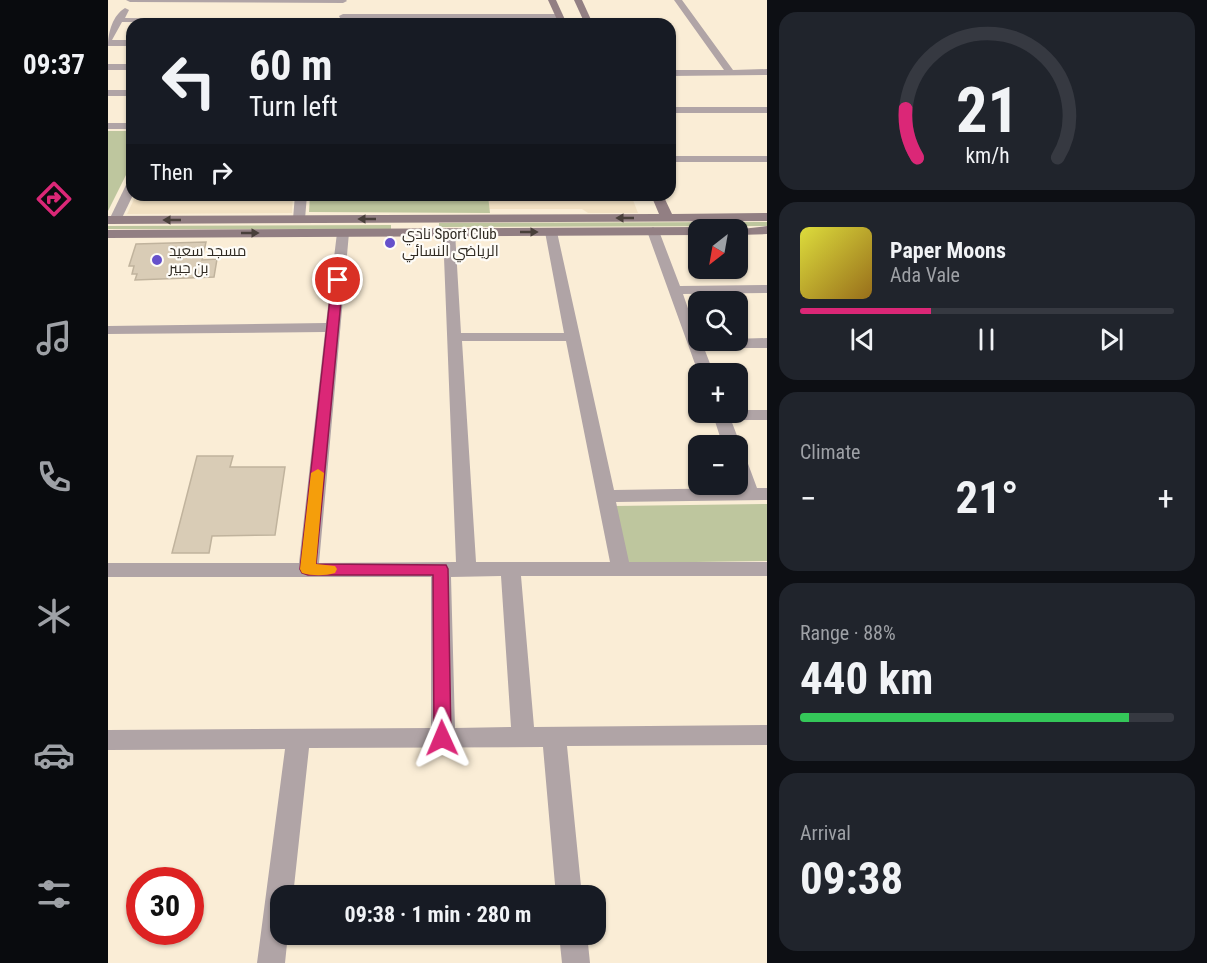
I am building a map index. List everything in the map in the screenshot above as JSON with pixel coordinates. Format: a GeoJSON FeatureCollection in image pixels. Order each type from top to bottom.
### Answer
{"type":"FeatureCollection","features":[{"type":"Feature","properties":{"kind":"main road"},"geometry":{"type":"LineString","coordinates":[[562,18],[566,1]]}},
{"type":"Feature","properties":{"kind":"main road"},"geometry":{"type":"LineString","coordinates":[[566,1],[583,18]]}},
{"type":"Feature","properties":{"kind":"main road"},"geometry":{"type":"LineString","coordinates":[[660,201],[667,217]]}},
{"type":"Feature","properties":{"kind":"main road"},"geometry":{"type":"LineString","coordinates":[[111,220],[767,217]]}},
{"type":"Feature","properties":{"kind":"main road"},"geometry":{"type":"LineString","coordinates":[[398,232],[407,224],[402,218]]}},
{"type":"Feature","properties":{"kind":"main road"},"geometry":{"type":"LineString","coordinates":[[435,218],[429,227],[443,232]]}},
{"type":"Feature","properties":{"kind":"main road"},"geometry":{"type":"LineString","coordinates":[[108,234],[688,231]]}},
{"type":"Feature","properties":{"kind":"main road"},"geometry":{"type":"LineString","coordinates":[[748,231],[767,231]]}},
{"type":"Feature","properties":{"kind":"street"},"geometry":{"type":"LineString","coordinates":[[126,44],[108,42],[130,0],[343,1],[343,18]]}},
{"type":"Feature","properties":{"kind":"street"},"geometry":{"type":"LineString","coordinates":[[678,0],[730,72]]}},
{"type":"Feature","properties":{"kind":"street"},"geometry":{"type":"LineString","coordinates":[[119,20],[126,20]]}},
{"type":"Feature","properties":{"kind":"street"},"geometry":{"type":"LineString","coordinates":[[108,67],[126,67]]}},
{"type":"Feature","properties":{"kind":"street"},"geometry":{"type":"LineString","coordinates":[[676,73],[767,72]]}},
{"type":"Feature","properties":{"kind":"street"},"geometry":{"type":"LineString","coordinates":[[108,93],[126,93]]}},
{"type":"Feature","properties":{"kind":"street"},"geometry":{"type":"LineString","coordinates":[[676,110],[767,110]]}},
{"type":"Feature","properties":{"kind":"street"},"geometry":{"type":"LineString","coordinates":[[108,126],[126,126]]}},
{"type":"Feature","properties":{"kind":"street"},"geometry":{"type":"LineString","coordinates":[[676,159],[767,159]]}},
{"type":"Feature","properties":{"kind":"street"},"geometry":{"type":"LineString","coordinates":[[111,220],[126,195]]}},
{"type":"Feature","properties":{"kind":"street"},"geometry":{"type":"LineString","coordinates":[[299,219],[300,201]]}},
{"type":"Feature","properties":{"kind":"street"},"geometry":{"type":"LineString","coordinates":[[653,231],[688,325]]}},
{"type":"Feature","properties":{"kind":"street"},"geometry":{"type":"LineString","coordinates":[[443,232],[454,337],[466,569]]}},
{"type":"Feature","properties":{"kind":"street"},"geometry":{"type":"LineString","coordinates":[[551,232],[621,569]]}},
{"type":"Feature","properties":{"kind":"street"},"geometry":{"type":"LineString","coordinates":[[308,569],[343,233]]}},
{"type":"Feature","properties":{"kind":"street"},"geometry":{"type":"LineString","coordinates":[[675,290],[767,289]]}},
{"type":"Feature","properties":{"kind":"street"},"geometry":{"type":"LineString","coordinates":[[108,330],[333,327]]}},
{"type":"Feature","properties":{"kind":"street"},"geometry":{"type":"LineString","coordinates":[[454,337],[573,337]]}},
{"type":"Feature","properties":{"kind":"street"},"geometry":{"type":"LineString","coordinates":[[748,343],[767,343]]}},
{"type":"Feature","properties":{"kind":"street"},"geometry":{"type":"LineString","coordinates":[[748,415],[767,415]]}},
{"type":"Feature","properties":{"kind":"street"},"geometry":{"type":"LineString","coordinates":[[748,477],[759,494]]}},
{"type":"Feature","properties":{"kind":"street"},"geometry":{"type":"LineString","coordinates":[[606,496],[759,494]]}},
{"type":"Feature","properties":{"kind":"street"},"geometry":{"type":"LineString","coordinates":[[441,569],[442,738]]}},
{"type":"Feature","properties":{"kind":"street"},"geometry":{"type":"LineString","coordinates":[[510,569],[523,737]]}},
{"type":"Feature","properties":{"kind":"street"},"geometry":{"type":"LineString","coordinates":[[108,570],[767,569]]}},
{"type":"Feature","properties":{"kind":"street"},"geometry":{"type":"LineString","coordinates":[[108,740],[767,735]]}},
{"type":"Feature","properties":{"kind":"street"},"geometry":{"type":"LineString","coordinates":[[554,737],[568,885]]}},
{"type":"Feature","properties":{"kind":"street"},"geometry":{"type":"LineString","coordinates":[[271,963],[298,739]]}},
{"type":"Feature","properties":{"kind":"street"},"geometry":{"type":"LineString","coordinates":[[574,945],[576,963]]}},
{"type":"Feature","properties":{"kind":"shaded area"},"geometry":{"type":"Polygon","coordinates":[[[133,201],[293,201],[292,213],[127,214],[133,201]]]}},
{"type":"Feature","properties":{"kind":"shaded area"},"geometry":{"type":"Polygon","coordinates":[[[488,201],[633,201],[638,213],[588,213],[582,209],[489,209],[488,201]]]}},
{"type":"Feature","properties":{"kind":"green space"},"geometry":{"type":"Polygon","coordinates":[[[108,131],[126,131],[126,175],[108,211],[108,131]]]}},
{"type":"Feature","properties":{"kind":"green space"},"geometry":{"type":"Polygon","coordinates":[[[310,201],[489,201],[490,213],[309,212],[310,201]]]}},
{"type":"Feature","properties":{"kind":"green space"},"geometry":{"type":"Polygon","coordinates":[[[688,222],[688,226],[439,227],[439,223],[688,222]]]}},
{"type":"Feature","properties":{"kind":"green space"},"geometry":{"type":"Polygon","coordinates":[[[748,222],[767,222],[767,226],[748,226],[748,222]]]}},
{"type":"Feature","properties":{"kind":"green space"},"geometry":{"type":"Polygon","coordinates":[[[391,225],[391,229],[108,229],[108,226],[391,225]]]}},
{"type":"Feature","properties":{"kind":"green space"},"geometry":{"type":"Polygon","coordinates":[[[767,504],[767,561],[628,563],[614,506],[767,504]]]}},
{"type":"Feature","properties":{"kind":"building"},"geometry":{"type":"Polygon","coordinates":[[[206,242],[202,260],[217,259],[214,277],[135,280],[137,274],[132,274],[134,266],[129,266],[136,244],[206,242]]]}},
{"type":"Feature","properties":{"kind":"building"},"geometry":{"type":"Polygon","coordinates":[[[197,456],[233,456],[230,467],[285,467],[275,535],[212,536],[209,553],[172,553],[197,456]]]}},
{"type":"Feature","properties":{"kind":"slow traffic"},"geometry":{"type":"LineString","coordinates":[[318,473],[308,569],[330,569]]}},
{"type":"Feature","properties":{"kind":"place","name":"نادي Sport Club الرياضي النسائي"},"geometry":{"type":"Point","coordinates":[390,243]}},
{"type":"Feature","properties":{"kind":"place","name":"مسجد سعيد بن جبير"},"geometry":{"type":"Point","coordinates":[157,260]}},
{"type":"Feature","properties":{"kind":"route"},"geometry":{"type":"LineString","coordinates":[[338,280],[308,569],[441,569],[442,738]]}}]}
